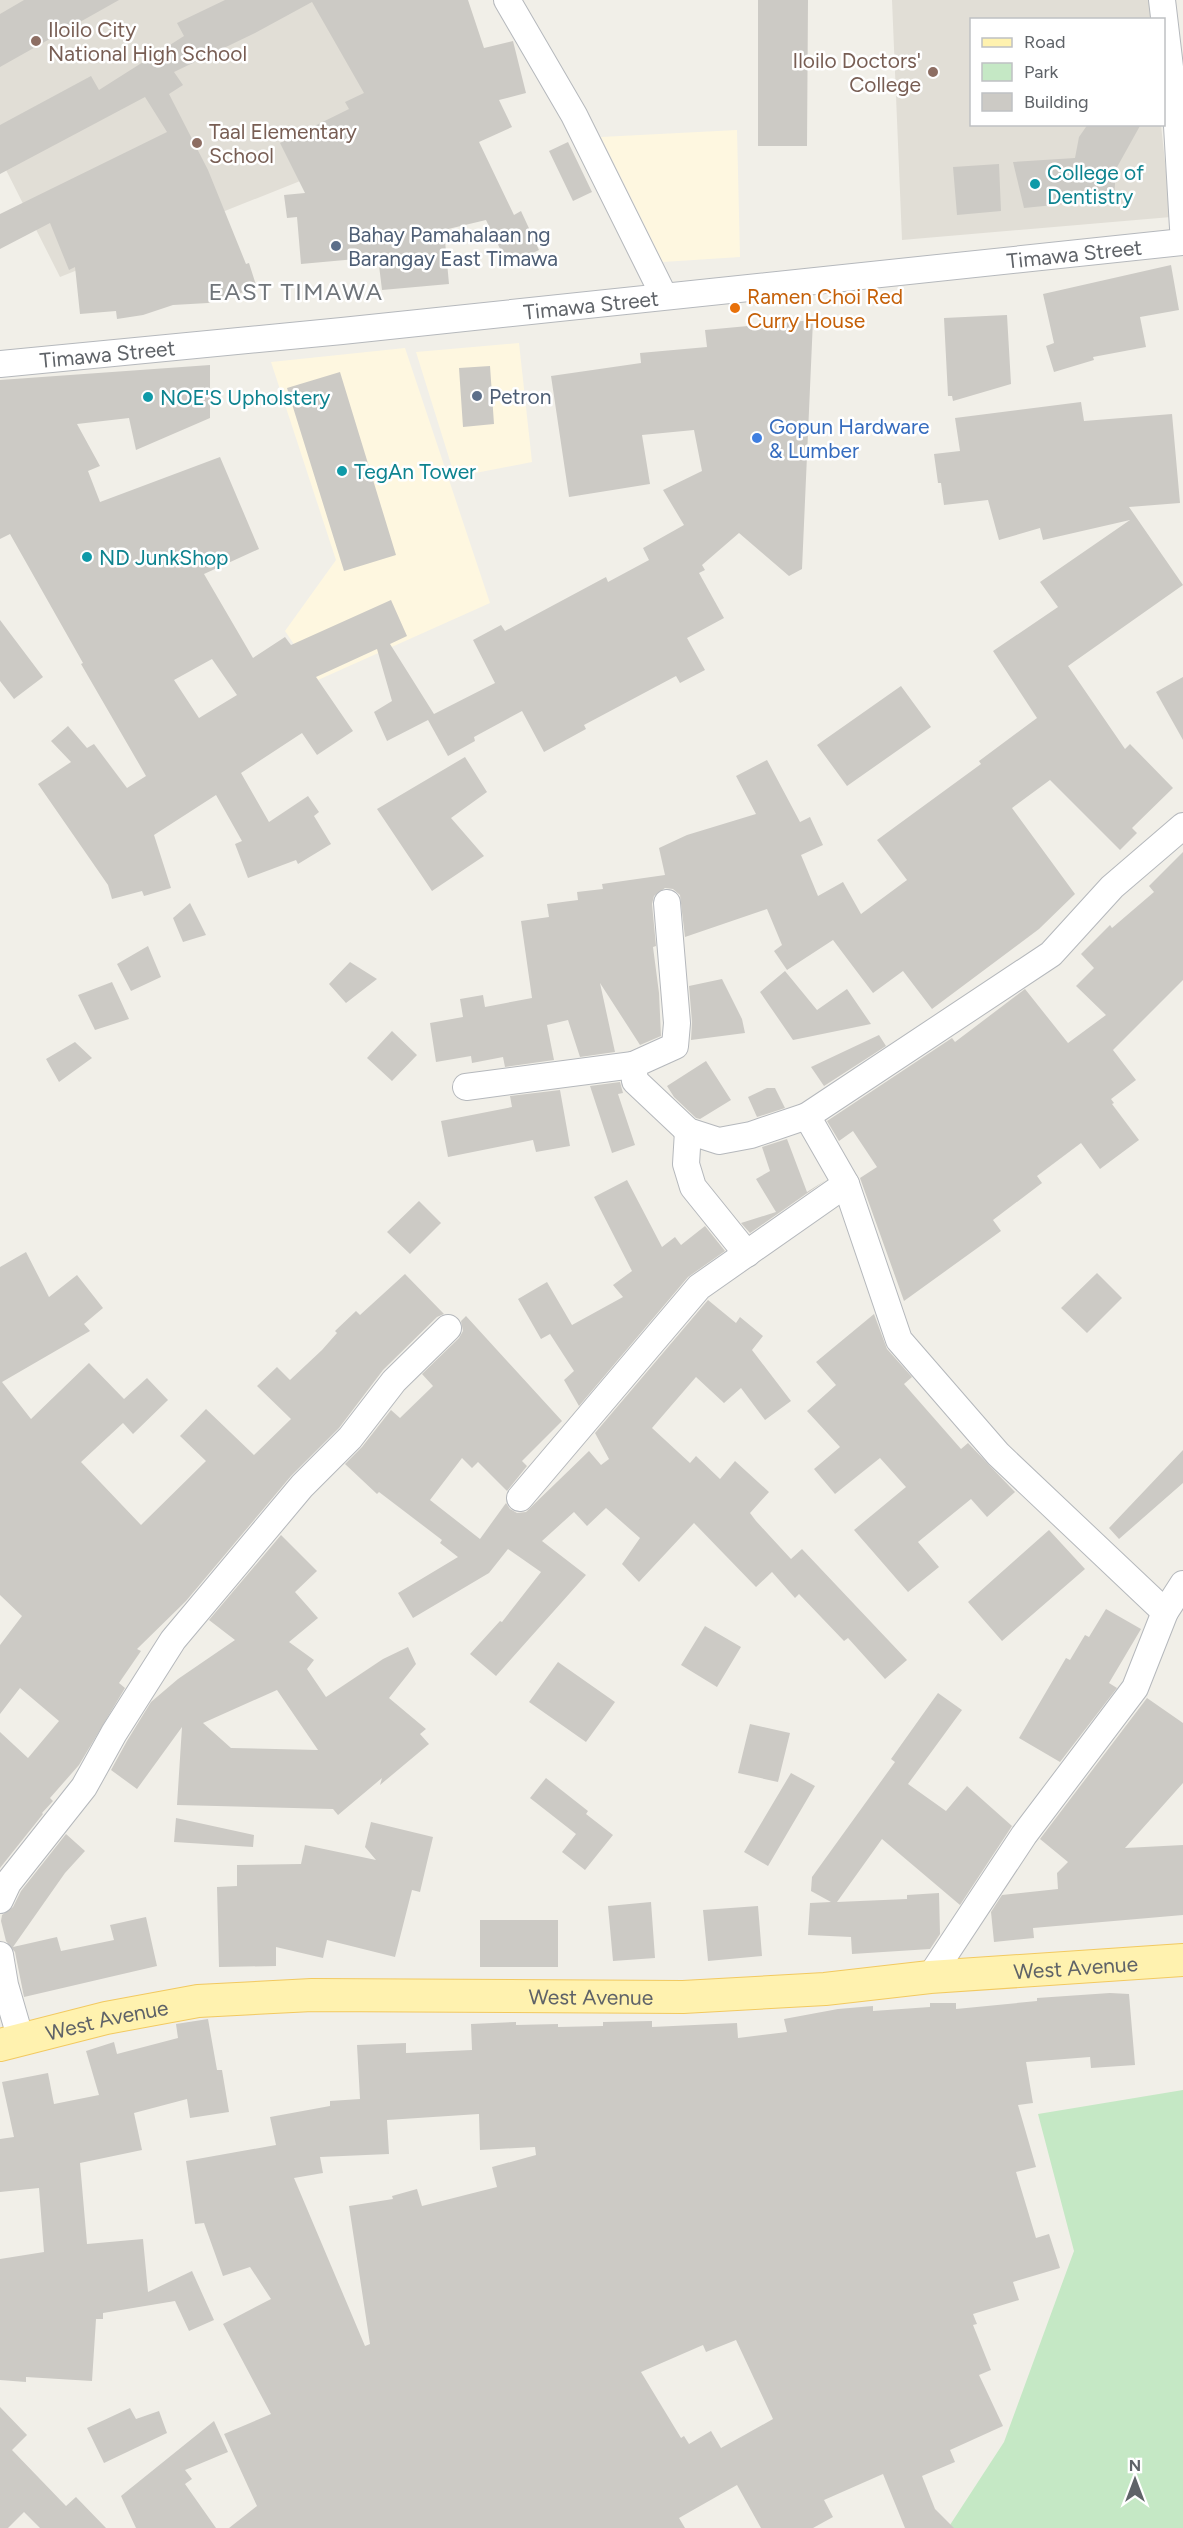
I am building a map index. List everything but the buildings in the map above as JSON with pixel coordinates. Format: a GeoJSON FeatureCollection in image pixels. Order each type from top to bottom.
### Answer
{"type":"FeatureCollection","features":[{"type":"Feature","properties":{"kind":"main road","name":"West Avenue"},"geometry":{"type":"LineString","coordinates":[[10,2042],[106,2018],[198,2001],[312,1995],[683,1997],[825,1989],[930,1977],[1183,1960]]}},
{"type":"Feature","properties":{"kind":"street"},"geometry":{"type":"LineString","coordinates":[[507,0],[574,115],[664,296]]}},
{"type":"Feature","properties":{"kind":"street"},"geometry":{"type":"LineString","coordinates":[[1162,0],[1165,18]]}},
{"type":"Feature","properties":{"kind":"street"},"geometry":{"type":"LineString","coordinates":[[1165,21],[1180,124],[1183,228]]}},
{"type":"Feature","properties":{"kind":"street","name":"Timawa Street"},"geometry":{"type":"LineString","coordinates":[[0,364],[342,331],[1183,242]]}},
{"type":"Feature","properties":{"kind":"street"},"geometry":{"type":"LineString","coordinates":[[633,1065],[635,1081],[688,1131],[719,1141],[751,1135],[807,1116],[1051,954],[1112,887],[1183,826]]}},
{"type":"Feature","properties":{"kind":"street"},"geometry":{"type":"LineString","coordinates":[[466,1087],[633,1065],[675,1046],[677,1023],[667,903]]}},
{"type":"Feature","properties":{"kind":"street"},"geometry":{"type":"LineString","coordinates":[[807,1116],[846,1184],[899,1340],[998,1454],[1165,1612]]}},
{"type":"Feature","properties":{"kind":"street"},"geometry":{"type":"LineString","coordinates":[[688,1131],[686,1164],[693,1187],[747,1254]]}},
{"type":"Feature","properties":{"kind":"street"},"geometry":{"type":"LineString","coordinates":[[520,1498],[699,1287],[846,1184]]}},
{"type":"Feature","properties":{"kind":"street"},"geometry":{"type":"LineString","coordinates":[[0,1900],[8,1883],[84,1787],[114,1733],[173,1640],[302,1486],[350,1438],[394,1381],[448,1328]]}},
{"type":"Feature","properties":{"kind":"street"},"geometry":{"type":"LineString","coordinates":[[930,1977],[1024,1835],[1135,1688],[1165,1612],[1183,1584]]}},
{"type":"Feature","properties":{"kind":"street"},"geometry":{"type":"LineString","coordinates":[[0,1955],[10,2042]]}},
{"type":"Feature","properties":{"kind":"shaded area","name":"Taal Elementary School"},"geometry":{"type":"Polygon","coordinates":[[[0,0],[369,0],[430,129],[60,277],[0,158],[0,0]]]}},
{"type":"Feature","properties":{"kind":"shaded area","name":"Iloilo Doctors' College"},"geometry":{"type":"Polygon","coordinates":[[[892,0],[1149,0],[1151,18],[970,18],[970,126],[1161,126],[1171,217],[902,240],[892,0]]]}},
{"type":"Feature","properties":{"kind":"shaded area"},"geometry":{"type":"Polygon","coordinates":[[[737,130],[740,257],[663,262],[601,137],[737,130]]]}},
{"type":"Feature","properties":{"kind":"shaded area"},"geometry":{"type":"Polygon","coordinates":[[[519,343],[532,462],[455,477],[416,352],[519,343]]]}},
{"type":"Feature","properties":{"kind":"shaded area"},"geometry":{"type":"Polygon","coordinates":[[[405,348],[490,603],[318,680],[285,631],[336,560],[271,362],[405,348]]]}},
{"type":"Feature","properties":{"kind":"green space"},"geometry":{"type":"Polygon","coordinates":[[[1183,2090],[1183,2528],[948,2528],[1004,2442],[1074,2251],[1038,2114],[1183,2090]]]}},
{"type":"Feature","properties":{"kind":"place","name":"Iloilo City National High School"},"geometry":{"type":"Point","coordinates":[36,41]}},
{"type":"Feature","properties":{"kind":"place","name":"Iloilo Doctors' College"},"geometry":{"type":"Point","coordinates":[933,72]}},
{"type":"Feature","properties":{"kind":"place","name":"Taal Elementary School"},"geometry":{"type":"Point","coordinates":[197,143]}},
{"type":"Feature","properties":{"kind":"place","name":"College of Dentistry"},"geometry":{"type":"Point","coordinates":[1035,184]}},
{"type":"Feature","properties":{"kind":"place","name":"Bahay Pamahalaan ng Barangay East Timawa"},"geometry":{"type":"Point","coordinates":[336,246]}},
{"type":"Feature","properties":{"kind":"place","name":"Ramen Choi Red Curry House"},"geometry":{"type":"Point","coordinates":[735,308]}},
{"type":"Feature","properties":{"kind":"place","name":"Petron"},"geometry":{"type":"Point","coordinates":[477,396]}},
{"type":"Feature","properties":{"kind":"place","name":"NOE'S Upholstery"},"geometry":{"type":"Point","coordinates":[148,397]}},
{"type":"Feature","properties":{"kind":"place","name":"Gopun Hardware & Lumber"},"geometry":{"type":"Point","coordinates":[757,438]}},
{"type":"Feature","properties":{"kind":"place","name":"TegAn Tower"},"geometry":{"type":"Point","coordinates":[342,471]}},
{"type":"Feature","properties":{"kind":"place","name":"ND JunkShop"},"geometry":{"type":"Point","coordinates":[87,557]}},
{"type":"Feature","properties":{"kind":"district","name":"EAST TIMAWA"},"geometry":{"type":"Point","coordinates":[296,291]}}]}
